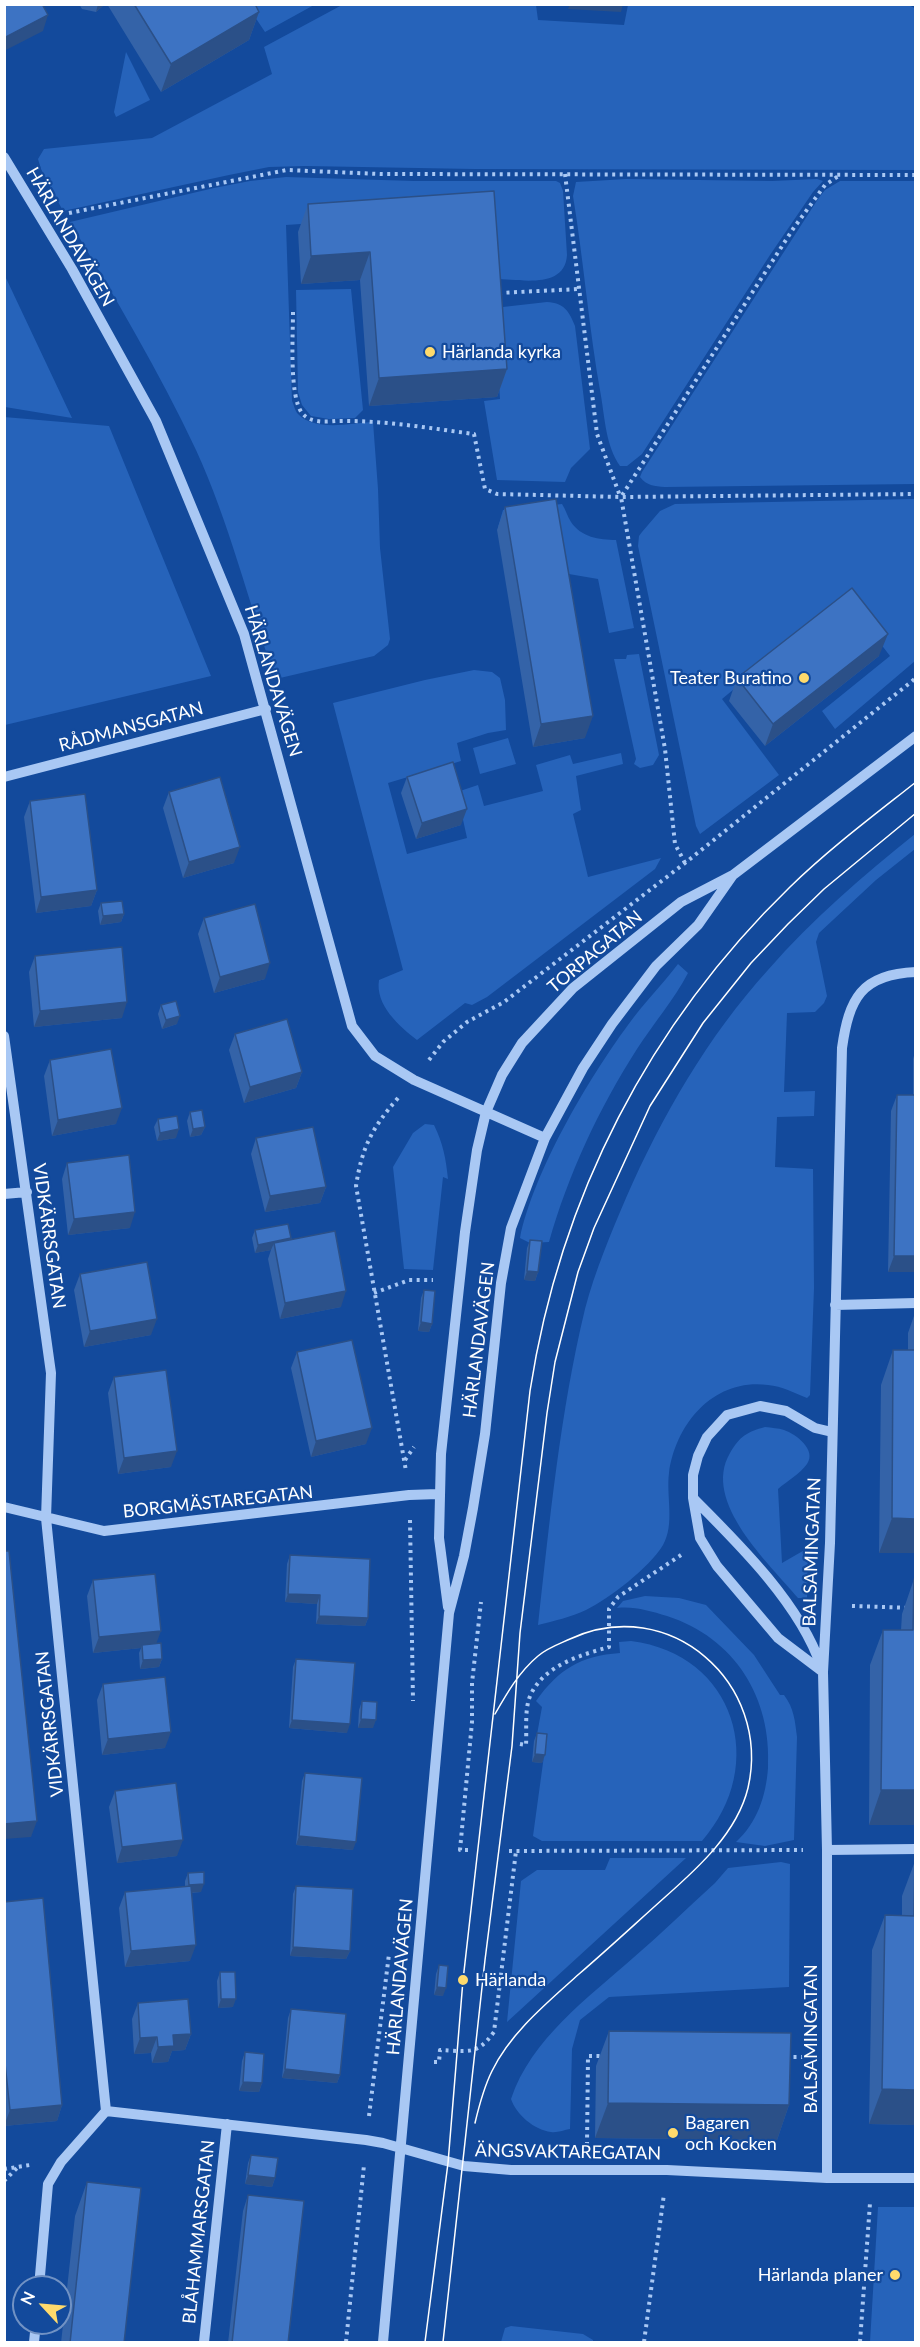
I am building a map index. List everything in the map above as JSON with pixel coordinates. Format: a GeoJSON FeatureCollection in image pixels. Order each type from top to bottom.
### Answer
{"type":"FeatureCollection","features":[{"type":"Feature","properties":{"kind":"street","name":"HÄRLANDAVÄGEN"},"geometry":{"type":"LineString","coordinates":[[4,157],[42,218],[156,421],[244,634],[352,1026],[375,1056],[394,1068],[451,1098],[545,1138],[511,1228],[501,1284],[473,1508],[449,1613],[383,2343]]}},
{"type":"Feature","properties":{"kind":"street","name":"RÅDMANSGATAN"},"geometry":{"type":"LineString","coordinates":[[4,777],[266,709]]}},
{"type":"Feature","properties":{"kind":"street","name":"TORPAGATAN"},"geometry":{"type":"LineString","coordinates":[[902,745],[915,730]]}},
{"type":"Feature","properties":{"kind":"street","name":"TORPAGATAN"},"geometry":{"type":"LineString","coordinates":[[486,1112],[502,1075],[522,1043],[573,988],[681,902],[733,875],[915,736]]}},
{"type":"Feature","properties":{"kind":"street","name":"TORPAGATAN"},"geometry":{"type":"LineString","coordinates":[[545,1138],[583,1068],[612,1024],[656,966],[698,925],[733,875]]}},
{"type":"Feature","properties":{"kind":"street","name":"BALSAMINGATAN"},"geometry":{"type":"LineString","coordinates":[[827,2178],[827,1850],[823,1672],[827,1606],[842,1048],[846,1019],[852,1003],[868,985],[886,976],[915,972]]}},
{"type":"Feature","properties":{"kind":"street","name":"VIDKÄRRSGATAN"},"geometry":{"type":"LineString","coordinates":[[4,1036],[51,1373],[46,1518],[106,2111]]}},
{"type":"Feature","properties":{"kind":"street","name":"HÄRLANDAVÄGEN"},"geometry":{"type":"LineString","coordinates":[[449,1613],[439,1538],[438,1494],[465,1232],[477,1150],[486,1112]]}},
{"type":"Feature","properties":{"kind":"street"},"geometry":{"type":"LineString","coordinates":[[4,1194],[27,1192]]}},
{"type":"Feature","properties":{"kind":"street"},"geometry":{"type":"LineString","coordinates":[[835,1305],[915,1303]]}},
{"type":"Feature","properties":{"kind":"street"},"geometry":{"type":"LineString","coordinates":[[823,1672],[778,1638],[717,1566],[700,1538],[693,1498],[693,1475],[698,1456],[707,1437],[727,1415],[760,1406],[786,1411],[815,1428],[832,1432]]}},
{"type":"Feature","properties":{"kind":"street","name":"BORGMÄSTAREGATAN"},"geometry":{"type":"LineString","coordinates":[[4,1506],[104,1531],[409,1495],[438,1494]]}},
{"type":"Feature","properties":{"kind":"street"},"geometry":{"type":"LineString","coordinates":[[693,1498],[749,1557],[795,1613],[814,1646],[823,1672]]}},
{"type":"Feature","properties":{"kind":"street"},"geometry":{"type":"LineString","coordinates":[[827,1850],[915,1849]]}},
{"type":"Feature","properties":{"kind":"street"},"geometry":{"type":"LineString","coordinates":[[40,2275],[48,2184],[61,2162],[106,2111],[366,2140],[402,2148]]}},
{"type":"Feature","properties":{"kind":"street","name":"BLÅHAMMARSGATAN"},"geometry":{"type":"LineString","coordinates":[[204,2343],[227,2124]]}},
{"type":"Feature","properties":{"kind":"street","name":"ÄNGSVAKTAREGATAN"},"geometry":{"type":"LineString","coordinates":[[402,2148],[464,2166],[511,2170],[667,2170],[827,2178],[915,2178]]}},
{"type":"Feature","properties":{"kind":"path"},"geometry":{"type":"LineString","coordinates":[[42,218],[104,208],[234,179],[287,170],[380,174],[915,175]]}},
{"type":"Feature","properties":{"kind":"path"},"geometry":{"type":"LineString","coordinates":[[565,174],[597,434],[621,497],[665,749],[675,844],[686,862]]}},
{"type":"Feature","properties":{"kind":"path"},"geometry":{"type":"LineString","coordinates":[[621,497],[793,229],[825,185],[840,175]]}},
{"type":"Feature","properties":{"kind":"path"},"geometry":{"type":"LineString","coordinates":[[489,293],[579,289]]}},
{"type":"Feature","properties":{"kind":"path"},"geometry":{"type":"LineString","coordinates":[[293,312],[293,375],[296,400],[301,412],[309,419],[323,422],[368,420],[474,434],[485,489],[497,494],[621,497],[915,494]]}},
{"type":"Feature","properties":{"kind":"path"},"geometry":{"type":"LineString","coordinates":[[430,1057],[466,1022],[504,1002],[686,862],[915,678]]}},
{"type":"Feature","properties":{"kind":"path"},"geometry":{"type":"LineString","coordinates":[[397,1099],[382,1116],[369,1139],[361,1157],[356,1186],[405,1461]]}},
{"type":"Feature","properties":{"kind":"path"},"geometry":{"type":"LineString","coordinates":[[374,1294],[409,1280],[440,1280]]}},
{"type":"Feature","properties":{"kind":"path"},"geometry":{"type":"LineString","coordinates":[[410,1529],[413,1710]]}},
{"type":"Feature","properties":{"kind":"path"},"geometry":{"type":"LineString","coordinates":[[520,1744],[526,1744],[531,1694],[544,1678],[561,1664],[609,1647],[609,1608],[618,1597],[673,1562],[700,1538]]}},
{"type":"Feature","properties":{"kind":"path"},"geometry":{"type":"LineString","coordinates":[[468,1850],[460,1850],[472,1722],[472,1683],[481,1601]]}},
{"type":"Feature","properties":{"kind":"path"},"geometry":{"type":"LineString","coordinates":[[827,1606],[915,1608]]}},
{"type":"Feature","properties":{"kind":"path"},"geometry":{"type":"LineString","coordinates":[[509,1851],[827,1850]]}},
{"type":"Feature","properties":{"kind":"path"},"geometry":{"type":"LineString","coordinates":[[376,2058],[439,2062],[440,2050],[476,2050],[485,2046],[494,2032],[516,1851]]}},
{"type":"Feature","properties":{"kind":"path"},"geometry":{"type":"LineString","coordinates":[[371,2102],[391,1944]]}},
{"type":"Feature","properties":{"kind":"path"},"geometry":{"type":"LineString","coordinates":[[587,2170],[588,2056],[612,2056]]}},
{"type":"Feature","properties":{"kind":"path"},"geometry":{"type":"LineString","coordinates":[[780,2056],[828,2057]]}},
{"type":"Feature","properties":{"kind":"path"},"geometry":{"type":"LineString","coordinates":[[4,2169],[18,2166],[4,2181]]}},
{"type":"Feature","properties":{"kind":"path"},"geometry":{"type":"LineString","coordinates":[[644,2343],[667,2170]]}},
{"type":"Feature","properties":{"kind":"path"},"geometry":{"type":"LineString","coordinates":[[346,2343],[363,2172]]}},
{"type":"Feature","properties":{"kind":"path"},"geometry":{"type":"LineString","coordinates":[[860,2343],[871,2198]]}},
{"type":"Feature","properties":{"kind":"shaded area"},"geometry":{"type":"Polygon","coordinates":[[[907,4],[916,9],[915,170],[269,167],[63,211],[38,159],[44,149],[152,138],[272,74],[264,47],[342,5],[536,5],[538,20],[624,25],[628,5],[907,4]]]}},
{"type":"Feature","properties":{"kind":"shaded area"},"geometry":{"type":"Polygon","coordinates":[[[247,5],[314,5],[265,32],[247,5]]]}},
{"type":"Feature","properties":{"kind":"shaded area"},"geometry":{"type":"Polygon","coordinates":[[[126,52],[150,100],[116,117],[114,112],[126,52]]]}},
{"type":"Feature","properties":{"kind":"shaded area"},"geometry":{"type":"Polygon","coordinates":[[[286,177],[414,181],[556,181],[560,183],[563,191],[567,255],[564,266],[558,274],[550,278],[528,281],[495,279],[490,211],[286,225],[292,401],[298,414],[314,423],[334,425],[373,422],[380,548],[390,639],[388,645],[374,656],[280,678],[274,675],[228,533],[196,450],[151,363],[70,222],[214,188],[286,177]]]}},
{"type":"Feature","properties":{"kind":"shaded area"},"geometry":{"type":"Polygon","coordinates":[[[626,179],[772,181],[817,179],[823,181],[770,255],[642,454],[627,466],[620,466],[612,450],[605,423],[573,196],[576,182],[626,179]]]}},
{"type":"Feature","properties":{"kind":"shaded area"},"geometry":{"type":"Polygon","coordinates":[[[840,181],[915,181],[915,484],[665,487],[648,484],[640,477],[642,472],[818,199],[825,190],[840,181]]]}},
{"type":"Feature","properties":{"kind":"shaded area"},"geometry":{"type":"Polygon","coordinates":[[[5,276],[72,418],[5,407],[5,276]]]}},
{"type":"Feature","properties":{"kind":"shaded area"},"geometry":{"type":"Polygon","coordinates":[[[351,289],[363,410],[355,418],[329,419],[311,416],[302,405],[298,392],[296,290],[351,289]]]}},
{"type":"Feature","properties":{"kind":"shaded area"},"geometry":{"type":"Polygon","coordinates":[[[547,302],[562,306],[575,326],[590,449],[571,468],[565,482],[497,480],[484,401],[500,399],[494,308],[547,302]]]}},
{"type":"Feature","properties":{"kind":"shaded area"},"geometry":{"type":"Polygon","coordinates":[[[4,417],[109,426],[211,676],[5,725],[4,417]]]}},
{"type":"Feature","properties":{"kind":"shaded area"},"geometry":{"type":"Polygon","coordinates":[[[915,499],[915,661],[835,729],[822,711],[890,656],[845,597],[722,699],[779,775],[700,834],[696,826],[638,546],[639,536],[660,511],[675,504],[915,499]]]}},
{"type":"Feature","properties":{"kind":"shaded area"},"geometry":{"type":"Polygon","coordinates":[[[562,504],[571,522],[580,531],[597,538],[616,540],[634,628],[609,633],[598,579],[563,573],[552,518],[498,527],[503,510],[562,504]]]}},
{"type":"Feature","properties":{"kind":"shaded area"},"geometry":{"type":"Polygon","coordinates":[[[639,654],[659,755],[653,765],[640,768],[634,764],[636,759],[614,659],[626,659],[627,655],[639,654]]]}},
{"type":"Feature","properties":{"kind":"shaded area"},"geometry":{"type":"Polygon","coordinates":[[[474,670],[492,672],[500,678],[505,700],[506,730],[457,743],[461,761],[388,783],[407,854],[467,838],[457,792],[478,785],[484,806],[543,791],[536,765],[570,755],[573,764],[621,753],[623,764],[576,776],[581,810],[573,814],[588,877],[661,858],[655,869],[487,997],[472,1005],[465,1003],[417,1040],[390,1014],[381,998],[379,980],[403,970],[333,703],[474,670]]]}},
{"type":"Feature","properties":{"kind":"shaded area"},"geometry":{"type":"Polygon","coordinates":[[[508,738],[516,764],[480,774],[473,748],[508,738]]]}},
{"type":"Feature","properties":{"kind":"shaded area"},"geometry":{"type":"Polygon","coordinates":[[[915,834],[915,849],[876,880],[819,933],[816,942],[827,996],[824,1003],[815,1012],[787,1013],[784,1092],[815,1091],[814,1116],[777,1117],[775,1167],[813,1169],[814,1288],[810,1395],[807,1398],[778,1387],[749,1385],[731,1389],[715,1397],[701,1408],[689,1421],[673,1455],[668,1482],[669,1528],[667,1537],[657,1554],[628,1582],[596,1605],[574,1615],[538,1625],[562,1427],[576,1348],[585,1309],[604,1252],[640,1167],[688,1078],[746,995],[820,916],[915,834]]]}},
{"type":"Feature","properties":{"kind":"shaded area"},"geometry":{"type":"Polygon","coordinates":[[[678,964],[688,973],[623,1071],[597,1118],[565,1192],[549,1242],[530,1243],[520,1238],[527,1212],[549,1156],[580,1099],[612,1047],[678,964]]]}},
{"type":"Feature","properties":{"kind":"shaded area"},"geometry":{"type":"Polygon","coordinates":[[[425,1124],[434,1125],[437,1132],[444,1151],[448,1179],[443,1177],[433,1270],[404,1269],[393,1167],[413,1133],[425,1124]]]}},
{"type":"Feature","properties":{"kind":"shaded area"},"geometry":{"type":"Polygon","coordinates":[[[765,1427],[789,1432],[804,1443],[809,1453],[809,1459],[804,1468],[778,1489],[782,1563],[808,1548],[807,1598],[798,1598],[757,1550],[731,1511],[724,1492],[723,1472],[730,1453],[744,1435],[765,1427]]]}},
{"type":"Feature","properties":{"kind":"shaded area"},"geometry":{"type":"Polygon","coordinates":[[[645,1596],[679,1598],[706,1605],[754,1655],[780,1695],[784,1695],[794,1715],[797,1737],[794,1840],[765,1846],[736,1842],[755,1818],[763,1799],[767,1778],[768,1742],[756,1695],[730,1655],[712,1639],[691,1626],[667,1616],[630,1608],[617,1608],[623,1601],[645,1596]]]}},
{"type":"Feature","properties":{"kind":"shaded area"},"geometry":{"type":"Polygon","coordinates":[[[631,1641],[667,1650],[695,1667],[717,1690],[731,1717],[736,1748],[734,1780],[722,1811],[702,1841],[542,1841],[533,1836],[546,1741],[536,1740],[542,1707],[536,1701],[553,1680],[572,1666],[593,1657],[620,1653],[619,1642],[631,1641]]]}},
{"type":"Feature","properties":{"kind":"shaded area"},"geometry":{"type":"Polygon","coordinates":[[[610,1858],[686,1858],[507,2022],[521,1881],[537,1870],[605,1870],[610,1858]]]}},
{"type":"Feature","properties":{"kind":"shaded area"},"geometry":{"type":"Polygon","coordinates":[[[781,1862],[790,1864],[789,1987],[609,1997],[580,2020],[572,2049],[570,2129],[556,2132],[545,2131],[532,2125],[521,2116],[511,2099],[520,2077],[532,2057],[580,2004],[664,1930],[728,1868],[781,1862]]]}},
{"type":"Feature","properties":{"kind":"shaded area","name":"Härlanda planer"},"geometry":{"type":"Polygon","coordinates":[[[878,2207],[915,2207],[915,2342],[870,2342],[878,2207]]]}},
{"type":"Feature","properties":{"kind":"shaded area"},"geometry":{"type":"Polygon","coordinates":[[[511,2326],[583,2334],[593,2342],[501,2342],[505,2328],[511,2326]]]}},
{"type":"Feature","properties":{"kind":"building"},"geometry":{"type":"Polygon","coordinates":[[[4,4],[42,4],[48,15],[4,38],[4,4]]]}},
{"type":"Feature","properties":{"kind":"building"},"geometry":{"type":"Polygon","coordinates":[[[134,4],[255,4],[259,12],[171,64],[134,4]]]}},
{"type":"Feature","properties":{"kind":"building","name":"Härlanda kyrka"},"geometry":{"type":"Polygon","coordinates":[[[494,191],[507,369],[379,378],[370,252],[311,256],[308,204],[494,191]]]}},
{"type":"Feature","properties":{"kind":"building"},"geometry":{"type":"Polygon","coordinates":[[[556,499],[593,716],[541,724],[505,507],[556,499]]]}},
{"type":"Feature","properties":{"kind":"building","name":"Teater Buratino"},"geometry":{"type":"Polygon","coordinates":[[[852,588],[888,634],[773,724],[737,678],[852,588]]]}},
{"type":"Feature","properties":{"kind":"building"},"geometry":{"type":"Polygon","coordinates":[[[453,762],[467,809],[422,823],[407,777],[453,762]]]}},
{"type":"Feature","properties":{"kind":"building"},"geometry":{"type":"Polygon","coordinates":[[[220,777],[240,847],[189,862],[169,792],[220,777]]]}},
{"type":"Feature","properties":{"kind":"building"},"geometry":{"type":"Polygon","coordinates":[[[85,794],[97,890],[41,897],[30,801],[85,794]]]}},
{"type":"Feature","properties":{"kind":"building"},"geometry":{"type":"Polygon","coordinates":[[[122,901],[124,914],[103,916],[101,903],[122,901]]]}},
{"type":"Feature","properties":{"kind":"building"},"geometry":{"type":"Polygon","coordinates":[[[255,904],[270,963],[220,977],[204,918],[255,904]]]}},
{"type":"Feature","properties":{"kind":"building"},"geometry":{"type":"Polygon","coordinates":[[[122,947],[127,1002],[40,1011],[35,956],[122,947]]]}},
{"type":"Feature","properties":{"kind":"building"},"geometry":{"type":"Polygon","coordinates":[[[176,1001],[180,1016],[166,1020],[161,1005],[176,1001]]]}},
{"type":"Feature","properties":{"kind":"building"},"geometry":{"type":"Polygon","coordinates":[[[287,1019],[302,1072],[250,1087],[235,1034],[287,1019]]]}},
{"type":"Feature","properties":{"kind":"building"},"geometry":{"type":"Polygon","coordinates":[[[111,1049],[122,1108],[58,1120],[50,1060],[111,1049]]]}},
{"type":"Feature","properties":{"kind":"building"},"geometry":{"type":"Polygon","coordinates":[[[897,1095],[915,1095],[915,1256],[894,1256],[897,1095]]]}},
{"type":"Feature","properties":{"kind":"building"},"geometry":{"type":"Polygon","coordinates":[[[202,1110],[205,1127],[193,1129],[190,1112],[202,1110]]]}},
{"type":"Feature","properties":{"kind":"building"},"geometry":{"type":"Polygon","coordinates":[[[177,1116],[179,1129],[160,1133],[158,1119],[177,1116]]]}},
{"type":"Feature","properties":{"kind":"building"},"geometry":{"type":"Polygon","coordinates":[[[313,1127],[326,1187],[270,1196],[256,1138],[313,1127]]]}},
{"type":"Feature","properties":{"kind":"building"},"geometry":{"type":"Polygon","coordinates":[[[129,1155],[135,1212],[74,1219],[67,1163],[129,1155]]]}},
{"type":"Feature","properties":{"kind":"building"},"geometry":{"type":"Polygon","coordinates":[[[288,1224],[291,1238],[258,1245],[255,1230],[288,1224]]]}},
{"type":"Feature","properties":{"kind":"building"},"geometry":{"type":"Polygon","coordinates":[[[335,1231],[346,1291],[285,1303],[274,1243],[335,1231]]]}},
{"type":"Feature","properties":{"kind":"building"},"geometry":{"type":"Polygon","coordinates":[[[530,1240],[542,1241],[538,1272],[527,1271],[530,1240]]]}},
{"type":"Feature","properties":{"kind":"building"},"geometry":{"type":"Polygon","coordinates":[[[147,1262],[157,1319],[90,1331],[80,1274],[147,1262]]]}},
{"type":"Feature","properties":{"kind":"building"},"geometry":{"type":"Polygon","coordinates":[[[424,1290],[435,1291],[432,1324],[421,1322],[424,1290]]]}},
{"type":"Feature","properties":{"kind":"building"},"geometry":{"type":"Polygon","coordinates":[[[352,1340],[372,1428],[316,1441],[297,1352],[352,1340]]]}},
{"type":"Feature","properties":{"kind":"building"},"geometry":{"type":"Polygon","coordinates":[[[893,1350],[915,1350],[915,1519],[892,1518],[893,1350]]]}},
{"type":"Feature","properties":{"kind":"building"},"geometry":{"type":"Polygon","coordinates":[[[166,1370],[177,1451],[124,1458],[114,1377],[166,1370]]]}},
{"type":"Feature","properties":{"kind":"building"},"geometry":{"type":"Polygon","coordinates":[[[4,1551],[9,1551],[37,1821],[4,1824],[4,1551]]]}},
{"type":"Feature","properties":{"kind":"building"},"geometry":{"type":"Polygon","coordinates":[[[290,1555],[370,1559],[368,1618],[319,1616],[320,1595],[288,1594],[290,1555]]]}},
{"type":"Feature","properties":{"kind":"building"},"geometry":{"type":"Polygon","coordinates":[[[155,1574],[161,1631],[99,1637],[93,1580],[155,1574]]]}},
{"type":"Feature","properties":{"kind":"building"},"geometry":{"type":"Polygon","coordinates":[[[914,1579],[915,1790],[881,1790],[883,1630],[913,1630],[914,1579]]]}},
{"type":"Feature","properties":{"kind":"building"},"geometry":{"type":"Polygon","coordinates":[[[161,1643],[162,1659],[143,1660],[142,1645],[161,1643]]]}},
{"type":"Feature","properties":{"kind":"building"},"geometry":{"type":"Polygon","coordinates":[[[296,1659],[355,1663],[350,1724],[292,1720],[296,1659]]]}},
{"type":"Feature","properties":{"kind":"building"},"geometry":{"type":"Polygon","coordinates":[[[165,1677],[171,1732],[108,1739],[103,1684],[165,1677]]]}},
{"type":"Feature","properties":{"kind":"building"},"geometry":{"type":"Polygon","coordinates":[[[362,1701],[377,1702],[376,1720],[361,1719],[362,1701]]]}},
{"type":"Feature","properties":{"kind":"building"},"geometry":{"type":"Polygon","coordinates":[[[537,1733],[547,1734],[545,1755],[535,1754],[537,1733]]]}},
{"type":"Feature","properties":{"kind":"building"},"geometry":{"type":"Polygon","coordinates":[[[305,1773],[362,1778],[356,1842],[299,1836],[305,1773]]]}},
{"type":"Feature","properties":{"kind":"building"},"geometry":{"type":"Polygon","coordinates":[[[176,1783],[183,1840],[122,1847],[115,1791],[176,1783]]]}},
{"type":"Feature","properties":{"kind":"building"},"geometry":{"type":"Polygon","coordinates":[[[915,1861],[915,2090],[882,2089],[885,1915],[914,1916],[915,1861]]]}},
{"type":"Feature","properties":{"kind":"building"},"geometry":{"type":"Polygon","coordinates":[[[204,1872],[204,1884],[189,1885],[188,1873],[204,1872]]]}},
{"type":"Feature","properties":{"kind":"building"},"geometry":{"type":"Polygon","coordinates":[[[191,1886],[196,1945],[131,1951],[125,1892],[191,1886]]]}},
{"type":"Feature","properties":{"kind":"building"},"geometry":{"type":"Polygon","coordinates":[[[296,1886],[353,1889],[350,1951],[293,1947],[296,1886]]]}},
{"type":"Feature","properties":{"kind":"building"},"geometry":{"type":"Polygon","coordinates":[[[43,1898],[62,2105],[10,2110],[4,2054],[4,1902],[43,1898]]]}},
{"type":"Feature","properties":{"kind":"building"},"geometry":{"type":"Polygon","coordinates":[[[439,1965],[448,1966],[446,1988],[437,1987],[439,1965]]]}},
{"type":"Feature","properties":{"kind":"building"},"geometry":{"type":"Polygon","coordinates":[[[220,1972],[235,1972],[236,1999],[221,1999],[220,1972]]]}},
{"type":"Feature","properties":{"kind":"building"},"geometry":{"type":"Polygon","coordinates":[[[188,1999],[191,2034],[173,2035],[174,2046],[158,2047],[157,2037],[140,2038],[138,2003],[188,1999]]]}},
{"type":"Feature","properties":{"kind":"building"},"geometry":{"type":"Polygon","coordinates":[[[291,2009],[346,2014],[340,2075],[285,2069],[291,2009]]]}},
{"type":"Feature","properties":{"kind":"building"},"geometry":{"type":"Polygon","coordinates":[[[609,2031],[791,2033],[789,2105],[608,2103],[609,2031]]]}},
{"type":"Feature","properties":{"kind":"building"},"geometry":{"type":"Polygon","coordinates":[[[245,2052],[264,2054],[262,2083],[243,2082],[245,2052]]]}},
{"type":"Feature","properties":{"kind":"building"},"geometry":{"type":"Polygon","coordinates":[[[251,2155],[278,2158],[275,2178],[248,2175],[251,2155]]]}},
{"type":"Feature","properties":{"kind":"building"},"geometry":{"type":"Polygon","coordinates":[[[87,2182],[141,2188],[124,2343],[70,2343],[87,2182]]]}},
{"type":"Feature","properties":{"kind":"building"},"geometry":{"type":"Polygon","coordinates":[[[248,2195],[304,2201],[288,2343],[232,2343],[248,2195]]]}},
{"type":"Feature","properties":{"kind":"tram line"},"geometry":{"type":"LineString","coordinates":[[425,2342],[448,2163],[463,1980],[530,1391],[544,1319],[563,1250],[588,1182],[618,1118],[654,1056],[694,996],[740,940],[790,887],[836,846],[916,782]]}},
{"type":"Feature","properties":{"kind":"tram line"},"geometry":{"type":"LineString","coordinates":[[443,2342],[485,1960],[512,1746],[520,1633],[547,1413],[555,1362],[578,1272],[594,1228],[650,1106],[703,1023],[751,963],[788,924],[824,889],[916,813]]}},
{"type":"Feature","properties":{"kind":"tram line"},"geometry":{"type":"LineString","coordinates":[[475,2123],[492,2071],[509,2043],[555,1995],[703,1862],[726,1835],[743,1804],[748,1788],[751,1750],[744,1714],[728,1683],[705,1657],[676,1638],[643,1628],[607,1628],[553,1646],[531,1662],[519,1676],[495,1714]]}},
{"type":"Feature","properties":{"kind":"place","name":"Härlanda kyrka"},"geometry":{"type":"Point","coordinates":[430,352]}},
{"type":"Feature","properties":{"kind":"place","name":"Teater Buratino"},"geometry":{"type":"Point","coordinates":[804,678]}},
{"type":"Feature","properties":{"kind":"place","name":"Härlanda"},"geometry":{"type":"Point","coordinates":[463,1980]}},
{"type":"Feature","properties":{"kind":"place","name":"Bagaren och Kocken"},"geometry":{"type":"Point","coordinates":[673,2133]}},
{"type":"Feature","properties":{"kind":"place","name":"Härlanda planer"},"geometry":{"type":"Point","coordinates":[895,2275]}}]}
